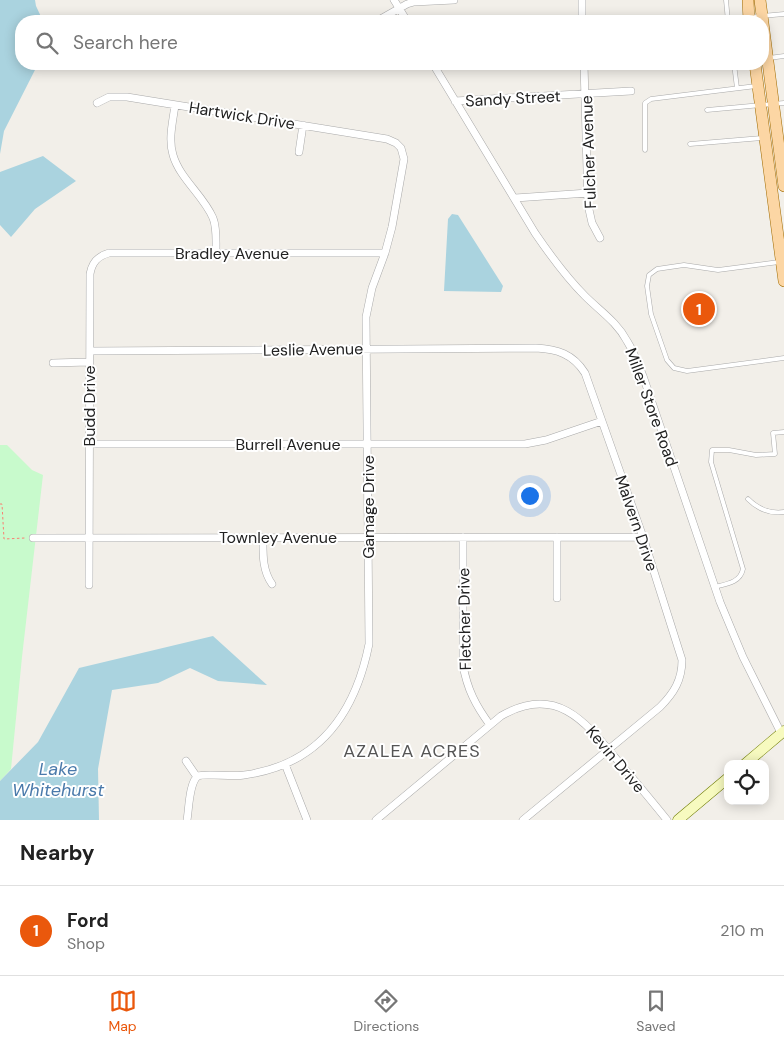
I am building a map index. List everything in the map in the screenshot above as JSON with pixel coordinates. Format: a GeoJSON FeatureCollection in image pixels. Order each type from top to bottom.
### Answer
{"type":"FeatureCollection","features":[{"type":"Feature","properties":{"kind":"main road"},"geometry":{"type":"LineString","coordinates":[[748,0],[749,15]]}},
{"type":"Feature","properties":{"kind":"main road"},"geometry":{"type":"LineString","coordinates":[[760,0],[762,15]]}},
{"type":"Feature","properties":{"kind":"main road"},"geometry":{"type":"LineString","coordinates":[[756,70],[764,134],[779,213],[784,281]]}},
{"type":"Feature","properties":{"kind":"main road"},"geometry":{"type":"LineString","coordinates":[[768,70],[779,103],[784,186]]}},
{"type":"Feature","properties":{"kind":"main road"},"geometry":{"type":"LineString","coordinates":[[750,760],[783,734]]}},
{"type":"Feature","properties":{"kind":"main road"},"geometry":{"type":"LineString","coordinates":[[678,820],[724,781]]}},
{"type":"Feature","properties":{"kind":"street"},"geometry":{"type":"LineString","coordinates":[[394,0],[403,15]]}},
{"type":"Feature","properties":{"kind":"street"},"geometry":{"type":"LineString","coordinates":[[386,15],[398,7],[414,2],[454,0]]}},
{"type":"Feature","properties":{"kind":"street"},"geometry":{"type":"LineString","coordinates":[[582,0],[582,15]]}},
{"type":"Feature","properties":{"kind":"street","name":"Miller Store Road"},"geometry":{"type":"LineString","coordinates":[[436,70],[535,232],[562,270],[586,297],[618,327],[627,340],[643,376],[714,587],[743,657],[783,734]]}},
{"type":"Feature","properties":{"kind":"street","name":"Fulcher Avenue"},"geometry":{"type":"LineString","coordinates":[[584,70],[590,216],[600,238]]}},
{"type":"Feature","properties":{"kind":"street","name":"Sandy Street"},"geometry":{"type":"LineString","coordinates":[[455,102],[631,91]]}},
{"type":"Feature","properties":{"kind":"street","name":"Hartwick Drive"},"geometry":{"type":"LineString","coordinates":[[97,102],[115,96],[387,139]]}},
{"type":"Feature","properties":{"kind":"street"},"geometry":{"type":"LineString","coordinates":[[175,105],[171,135],[173,156],[186,179],[213,218],[216,252]]}},
{"type":"Feature","properties":{"kind":"street"},"geometry":{"type":"LineString","coordinates":[[299,152],[303,125]]}},
{"type":"Feature","properties":{"kind":"street","name":"Gamage Drive"},"geometry":{"type":"LineString","coordinates":[[197,777],[202,775],[240,776],[270,770],[285,764],[310,749],[329,732],[348,706],[360,680],[369,644],[366,325],[369,300],[392,227],[404,159],[396,143],[387,139]]}},
{"type":"Feature","properties":{"kind":"street"},"geometry":{"type":"LineString","coordinates":[[515,198],[588,193]]}},
{"type":"Feature","properties":{"kind":"street","name":"Bradley Avenue"},"geometry":{"type":"LineString","coordinates":[[90,274],[93,263],[98,258],[109,253],[385,253]]}},
{"type":"Feature","properties":{"kind":"street","name":"Budd Drive"},"geometry":{"type":"LineString","coordinates":[[89,585],[90,274]]}},
{"type":"Feature","properties":{"kind":"street","name":"Leslie Avenue"},"geometry":{"type":"LineString","coordinates":[[90,351],[536,348]]}},
{"type":"Feature","properties":{"kind":"street","name":"Malvern Drive"},"geometry":{"type":"LineString","coordinates":[[523,820],[645,720],[671,695],[680,677],[682,660],[643,537],[585,373],[575,360],[560,351],[536,348]]}},
{"type":"Feature","properties":{"kind":"street"},"geometry":{"type":"LineString","coordinates":[[53,363],[89,362]]}},
{"type":"Feature","properties":{"kind":"street","name":"Burrell Avenue"},"geometry":{"type":"LineString","coordinates":[[90,444],[533,443],[602,421]]}},
{"type":"Feature","properties":{"kind":"street"},"geometry":{"type":"LineString","coordinates":[[263,537],[264,566],[266,575],[272,584]]}},
{"type":"Feature","properties":{"kind":"street","name":"Fletcher Drive"},"geometry":{"type":"LineString","coordinates":[[463,537],[463,664],[475,704],[490,725]]}},
{"type":"Feature","properties":{"kind":"street"},"geometry":{"type":"LineString","coordinates":[[557,537],[557,598]]}},
{"type":"Feature","properties":{"kind":"street","name":"Townley Avenue"},"geometry":{"type":"LineString","coordinates":[[33,538],[643,537]]}},
{"type":"Feature","properties":{"kind":"street","name":"Kevin Drive"},"geometry":{"type":"LineString","coordinates":[[490,725],[501,716],[518,708],[541,704],[571,712],[591,728],[667,820]]}},
{"type":"Feature","properties":{"kind":"street"},"geometry":{"type":"LineString","coordinates":[[376,820],[490,725]]}},
{"type":"Feature","properties":{"kind":"street"},"geometry":{"type":"LineString","coordinates":[[186,761],[197,777],[192,784],[188,820]]}},
{"type":"Feature","properties":{"kind":"street"},"geometry":{"type":"LineString","coordinates":[[285,764],[308,820]]}},
{"type":"Feature","properties":{"kind":"lane"},"geometry":{"type":"LineString","coordinates":[[726,0],[727,15]]}},
{"type":"Feature","properties":{"kind":"lane"},"geometry":{"type":"LineString","coordinates":[[769,20],[784,14]]}},
{"type":"Feature","properties":{"kind":"lane"},"geometry":{"type":"LineString","coordinates":[[769,58],[784,56]]}},
{"type":"Feature","properties":{"kind":"lane"},"geometry":{"type":"LineString","coordinates":[[734,70],[736,88]]}},
{"type":"Feature","properties":{"kind":"lane"},"geometry":{"type":"LineString","coordinates":[[645,150],[645,103],[651,99],[771,84]]}},
{"type":"Feature","properties":{"kind":"lane"},"geometry":{"type":"LineString","coordinates":[[707,110],[779,103]]}},
{"type":"Feature","properties":{"kind":"lane"},"geometry":{"type":"LineString","coordinates":[[690,144],[780,131]]}},
{"type":"Feature","properties":{"kind":"lane"},"geometry":{"type":"LineString","coordinates":[[783,262],[718,270],[689,265],[657,269],[649,275],[647,286],[651,314],[667,360],[674,368],[687,371],[784,358]]}},
{"type":"Feature","properties":{"kind":"lane"},"geometry":{"type":"LineString","coordinates":[[714,587],[737,580],[741,577],[743,569],[711,462],[712,450],[729,450],[756,455],[775,454],[772,433],[784,432]]}},
{"type":"Feature","properties":{"kind":"lane"},"geometry":{"type":"LineString","coordinates":[[748,499],[768,512],[784,512]]}},
{"type":"Feature","properties":{"kind":"path"},"geometry":{"type":"LineString","coordinates":[[0,504],[2,504],[4,538],[33,538]]}},
{"type":"Feature","properties":{"kind":"green space"},"geometry":{"type":"Polygon","coordinates":[[[0,445],[7,445],[32,470],[43,475],[11,769],[0,781],[0,445]]]}},
{"type":"Feature","properties":{"kind":"water"},"geometry":{"type":"Polygon","coordinates":[[[0,0],[35,0],[40,15],[15,15],[15,70],[35,70],[4,131],[0,154],[0,0]]]}},
{"type":"Feature","properties":{"kind":"water"},"geometry":{"type":"Polygon","coordinates":[[[43,156],[76,181],[35,209],[11,237],[0,225],[0,172],[43,156]]]}},
{"type":"Feature","properties":{"kind":"water"},"geometry":{"type":"Polygon","coordinates":[[[452,214],[458,215],[503,286],[501,292],[444,291],[448,219],[452,214]]]}},
{"type":"Feature","properties":{"kind":"water","name":"Lake Whitehurst"},"geometry":{"type":"Polygon","coordinates":[[[213,636],[267,685],[218,681],[190,668],[158,683],[112,690],[98,769],[99,820],[0,820],[0,781],[38,742],[79,668],[213,636]]]}},
{"type":"Feature","properties":{"kind":"place","name":"Ford"},"geometry":{"type":"Point","coordinates":[699,309]}},
{"type":"Feature","properties":{"kind":"district","name":"AZALEA ACRES"},"geometry":{"type":"Point","coordinates":[412,751]}}]}
